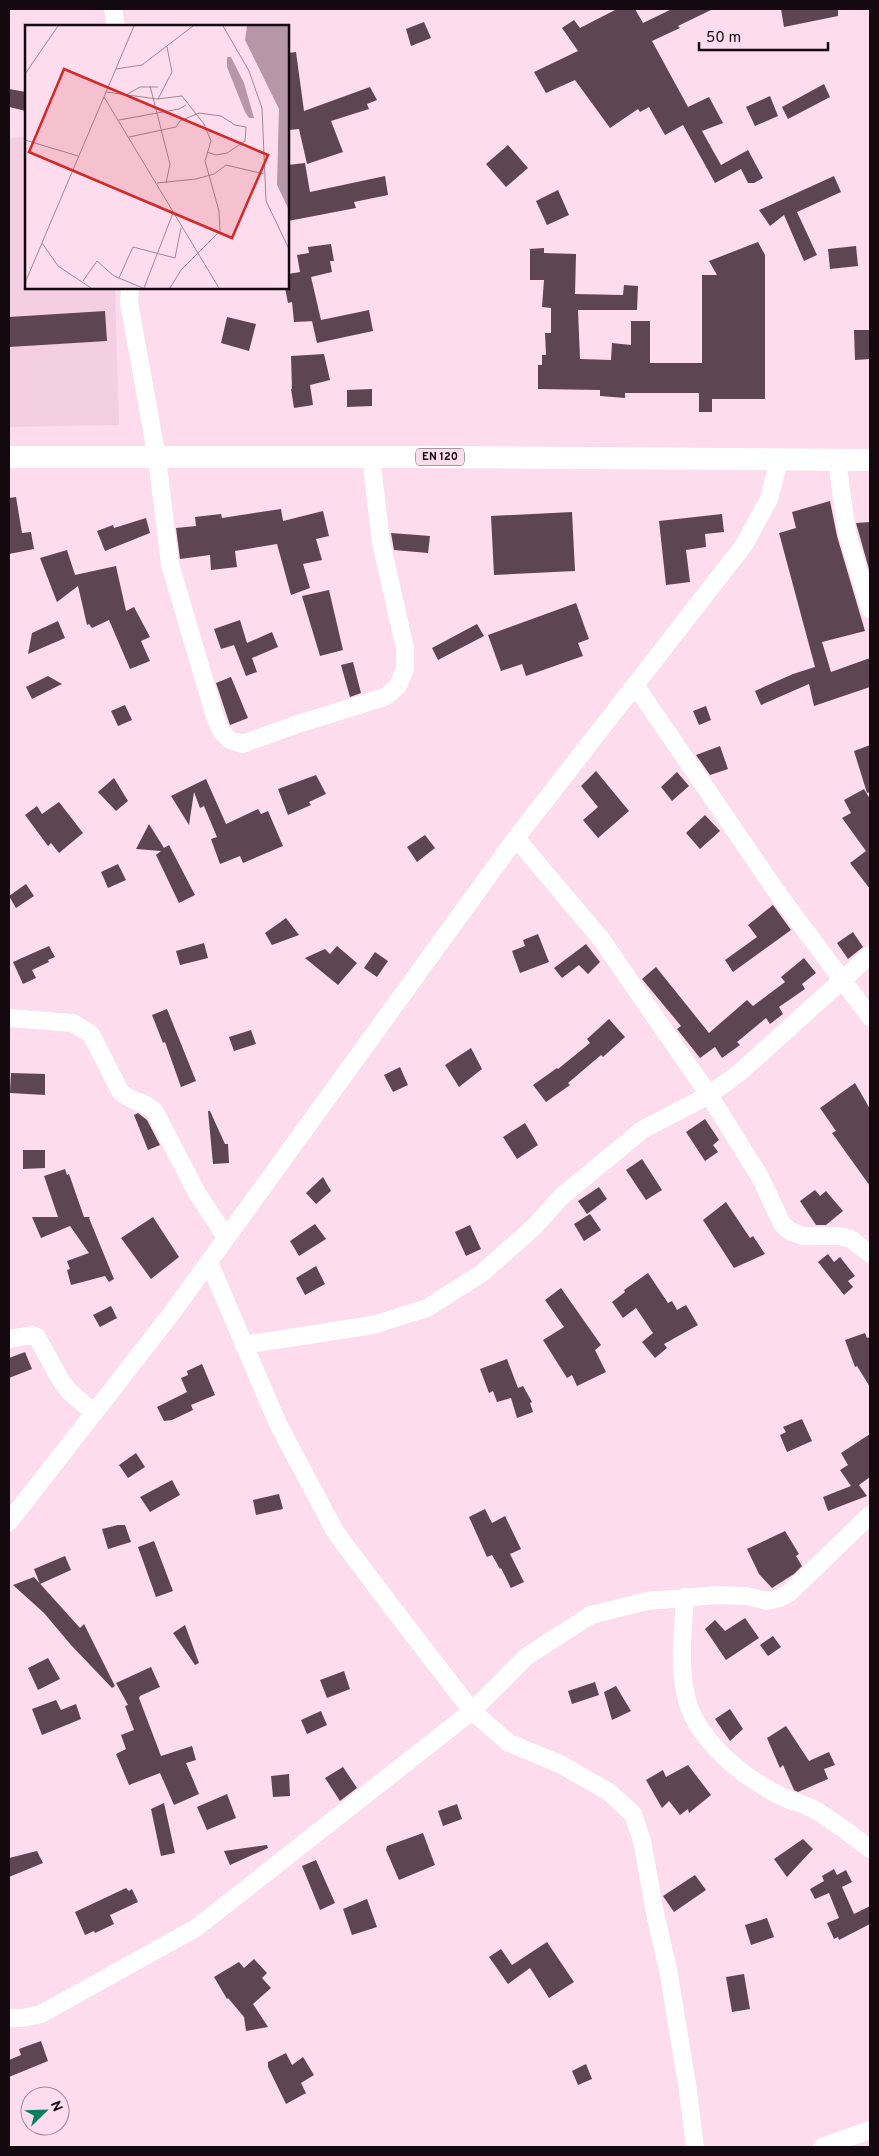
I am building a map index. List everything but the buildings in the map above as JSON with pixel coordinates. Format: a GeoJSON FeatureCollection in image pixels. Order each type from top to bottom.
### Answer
{"type":"FeatureCollection","features":[{"type":"Feature","properties":{"kind":"main road","name":"EN 120"},"geometry":{"type":"LineString","coordinates":[[9,457],[870,460]]}},
{"type":"Feature","properties":{"kind":"street"},"geometry":{"type":"LineString","coordinates":[[113,9],[116,25]]}},
{"type":"Feature","properties":{"kind":"street"},"geometry":{"type":"LineString","coordinates":[[130,289],[129,302],[157,458],[170,564],[214,711],[222,732],[230,740],[242,744],[295,725],[385,697],[398,686],[405,669],[405,648],[381,542],[371,457]]}},
{"type":"Feature","properties":{"kind":"street"},"geometry":{"type":"LineString","coordinates":[[837,460],[847,533],[870,609]]}},
{"type":"Feature","properties":{"kind":"street"},"geometry":{"type":"LineString","coordinates":[[9,1522],[209,1262],[516,838],[744,545],[769,499],[779,461]]}},
{"type":"Feature","properties":{"kind":"street"},"geometry":{"type":"LineString","coordinates":[[635,685],[780,898],[870,1017]]}},
{"type":"Feature","properties":{"kind":"street"},"geometry":{"type":"LineString","coordinates":[[516,838],[601,939],[709,1095],[760,1177],[782,1224],[790,1231],[803,1236],[839,1236],[850,1239],[870,1254]]}},
{"type":"Feature","properties":{"kind":"street"},"geometry":{"type":"LineString","coordinates":[[244,1345],[373,1325],[427,1308],[482,1273],[534,1228],[561,1197],[642,1130],[709,1095],[738,1073],[870,955]]}},
{"type":"Feature","properties":{"kind":"street"},"geometry":{"type":"LineString","coordinates":[[9,1018],[73,1024],[91,1034],[120,1091],[126,1098],[151,1107],[156,1114],[197,1192],[226,1237]]}},
{"type":"Feature","properties":{"kind":"street"},"geometry":{"type":"LineString","coordinates":[[209,1262],[278,1424],[336,1533],[472,1711],[509,1743],[560,1764],[610,1792],[633,1814],[642,1841],[656,1918],[668,1969],[695,2147]]}},
{"type":"Feature","properties":{"kind":"street"},"geometry":{"type":"LineString","coordinates":[[9,1339],[32,1335],[37,1337],[61,1381],[70,1392],[94,1413]]}},
{"type":"Feature","properties":{"kind":"street"},"geometry":{"type":"LineString","coordinates":[[9,2018],[22,2018],[41,2014],[196,1928],[472,1711],[526,1656],[591,1615],[648,1601],[685,1597],[748,1596],[767,1601],[780,1598],[789,1593],[870,1515]]}},
{"type":"Feature","properties":{"kind":"street"},"geometry":{"type":"LineString","coordinates":[[685,1597],[682,1656],[685,1694],[698,1727],[711,1744],[750,1778],[782,1796],[813,1808],[870,1849]]}},
{"type":"Feature","properties":{"kind":"street"},"geometry":{"type":"LineString","coordinates":[[822,2147],[870,2130]]}},
{"type":"Feature","properties":{"kind":"shaded area"},"geometry":{"type":"Polygon","coordinates":[[[25,137],[25,289],[115,289],[119,425],[9,427],[9,138],[25,137]]]}}]}
